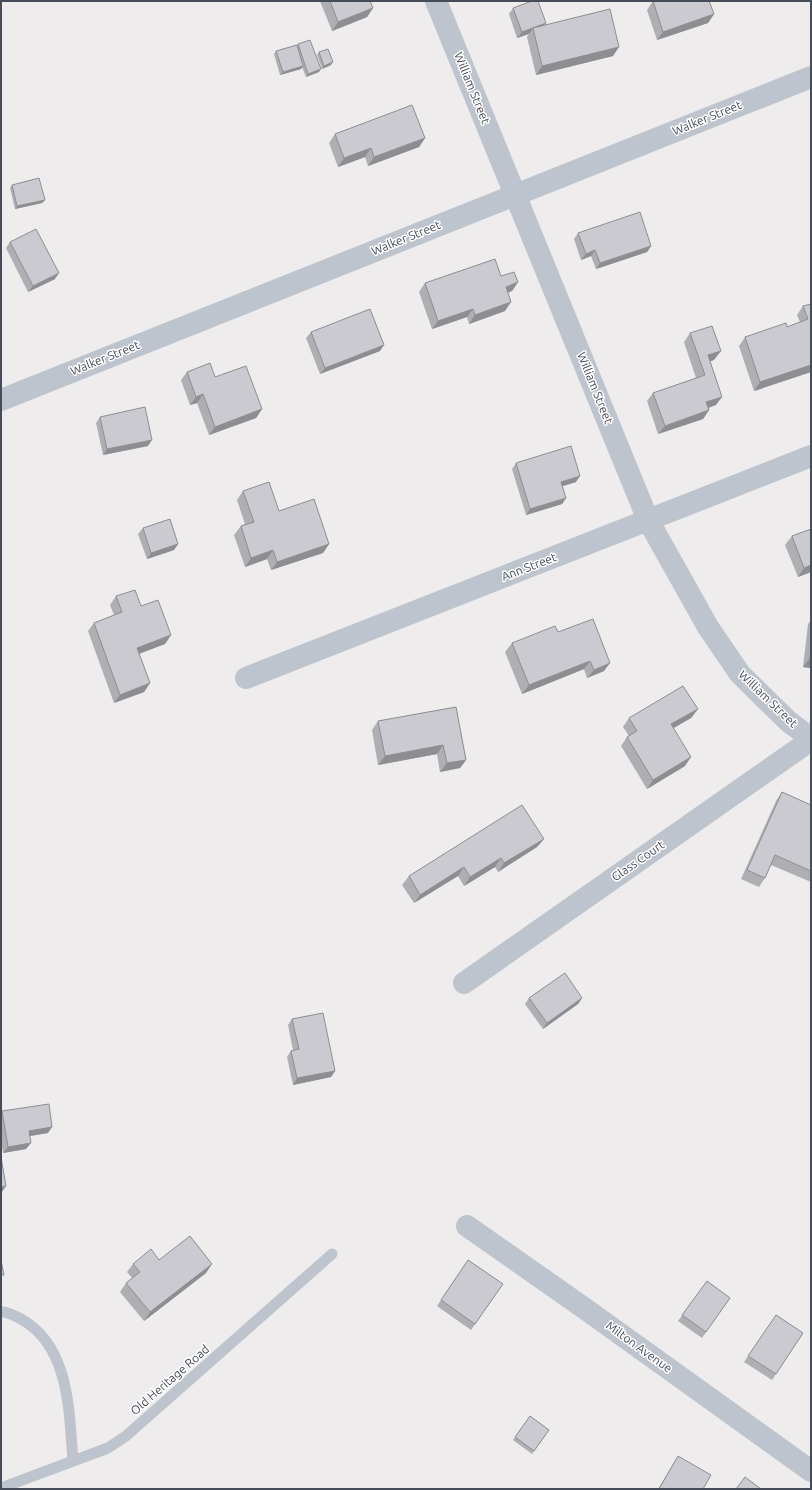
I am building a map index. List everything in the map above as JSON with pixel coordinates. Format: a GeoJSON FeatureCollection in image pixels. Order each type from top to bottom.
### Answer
{"type":"FeatureCollection","features":[{"type":"Feature","properties":{"kind":"street","name":"William Street"},"geometry":{"type":"LineString","coordinates":[[436,1],[648,520],[708,627],[740,674],[789,722],[811,739]]}},
{"type":"Feature","properties":{"kind":"street","name":"Walker Street"},"geometry":{"type":"LineString","coordinates":[[1,400],[811,77]]}},
{"type":"Feature","properties":{"kind":"street","name":"Ann Street"},"geometry":{"type":"LineString","coordinates":[[246,678],[811,456]]}},
{"type":"Feature","properties":{"kind":"street","name":"Glass Court"},"geometry":{"type":"LineString","coordinates":[[464,983],[811,739]]}},
{"type":"Feature","properties":{"kind":"street","name":"Milton Avenue"},"geometry":{"type":"LineString","coordinates":[[467,1226],[811,1471]]}},
{"type":"Feature","properties":{"kind":"lane","name":"Old Heritage Road"},"geometry":{"type":"LineString","coordinates":[[1,1488],[108,1448],[126,1436],[332,1254]]}},
{"type":"Feature","properties":{"kind":"lane"},"geometry":{"type":"LineString","coordinates":[[1,1312],[6,1312],[26,1322],[43,1337],[58,1364],[67,1395],[73,1460]]}},
{"type":"Feature","properties":{"kind":"building"},"geometry":{"type":"Polygon","coordinates":[[[330,1],[370,1],[373,8],[338,22],[330,1]]]}},
{"type":"Feature","properties":{"kind":"building"},"geometry":{"type":"Polygon","coordinates":[[[532,1],[538,1],[546,23],[522,32],[513,8],[532,1]]]}},
{"type":"Feature","properties":{"kind":"building"},"geometry":{"type":"Polygon","coordinates":[[[653,1],[709,1],[714,14],[663,32],[653,1]]]}},
{"type":"Feature","properties":{"kind":"building"},"geometry":{"type":"Polygon","coordinates":[[[610,9],[619,47],[542,66],[533,28],[610,9]]]}},
{"type":"Feature","properties":{"kind":"building"},"geometry":{"type":"Polygon","coordinates":[[[310,40],[321,69],[308,74],[298,44],[310,40]]]}},
{"type":"Feature","properties":{"kind":"building"},"geometry":{"type":"Polygon","coordinates":[[[297,45],[303,66],[283,72],[276,51],[297,45]]]}},
{"type":"Feature","properties":{"kind":"building"},"geometry":{"type":"Polygon","coordinates":[[[328,49],[333,62],[324,66],[319,52],[328,49]]]}},
{"type":"Feature","properties":{"kind":"building"},"geometry":{"type":"Polygon","coordinates":[[[412,105],[425,138],[374,157],[371,148],[344,158],[335,134],[412,105]]]}},
{"type":"Feature","properties":{"kind":"building"},"geometry":{"type":"Polygon","coordinates":[[[39,178],[45,200],[17,206],[12,185],[39,178]]]}},
{"type":"Feature","properties":{"kind":"building"},"geometry":{"type":"Polygon","coordinates":[[[640,212],[651,246],[600,263],[595,250],[586,254],[578,233],[640,212]]]}},
{"type":"Feature","properties":{"kind":"building"},"geometry":{"type":"Polygon","coordinates":[[[36,229],[59,273],[33,286],[10,242],[36,229]]]}},
{"type":"Feature","properties":{"kind":"building"},"geometry":{"type":"Polygon","coordinates":[[[495,259],[501,276],[514,272],[518,282],[506,287],[511,302],[475,315],[473,309],[438,321],[425,283],[495,259]]]}},
{"type":"Feature","properties":{"kind":"building"},"geometry":{"type":"Polygon","coordinates":[[[811,304],[811,365],[760,382],[745,337],[786,323],[787,327],[808,319],[803,306],[811,304]]]}},
{"type":"Feature","properties":{"kind":"building"},"geometry":{"type":"Polygon","coordinates":[[[370,309],[384,345],[325,368],[311,332],[370,309]]]}},
{"type":"Feature","properties":{"kind":"building"},"geometry":{"type":"Polygon","coordinates":[[[712,326],[721,351],[708,355],[722,397],[706,402],[709,410],[665,426],[653,393],[705,375],[690,333],[712,326]]]}},
{"type":"Feature","properties":{"kind":"building"},"geometry":{"type":"Polygon","coordinates":[[[210,363],[215,377],[246,366],[262,409],[215,427],[203,394],[196,397],[187,372],[210,363]]]}},
{"type":"Feature","properties":{"kind":"building"},"geometry":{"type":"Polygon","coordinates":[[[145,407],[152,440],[107,449],[100,417],[145,407]]]}},
{"type":"Feature","properties":{"kind":"building"},"geometry":{"type":"Polygon","coordinates":[[[571,446],[580,476],[561,482],[566,498],[530,509],[516,463],[571,446]]]}},
{"type":"Feature","properties":{"kind":"building"},"geometry":{"type":"Polygon","coordinates":[[[269,482],[279,511],[314,499],[329,544],[277,562],[273,550],[251,558],[241,526],[254,522],[243,491],[269,482]]]}},
{"type":"Feature","properties":{"kind":"building"},"geometry":{"type":"Polygon","coordinates":[[[170,519],[178,544],[151,553],[143,528],[170,519]]]}},
{"type":"Feature","properties":{"kind":"building"},"geometry":{"type":"Polygon","coordinates":[[[811,529],[811,565],[804,568],[792,536],[811,529]]]}},
{"type":"Feature","properties":{"kind":"building"},"geometry":{"type":"Polygon","coordinates":[[[135,590],[141,606],[158,600],[171,635],[137,648],[150,683],[120,695],[94,623],[122,612],[116,596],[135,590]]]}},
{"type":"Feature","properties":{"kind":"building"},"geometry":{"type":"Polygon","coordinates":[[[593,619],[610,663],[594,670],[590,661],[529,685],[512,643],[555,626],[558,632],[593,619]]]}},
{"type":"Feature","properties":{"kind":"building"},"geometry":{"type":"Polygon","coordinates":[[[683,686],[698,709],[671,724],[691,757],[653,780],[627,737],[637,731],[629,718],[683,686]]]}},
{"type":"Feature","properties":{"kind":"building"},"geometry":{"type":"Polygon","coordinates":[[[456,707],[466,760],[447,763],[443,745],[385,756],[378,721],[456,707]]]}},
{"type":"Feature","properties":{"kind":"building"},"geometry":{"type":"Polygon","coordinates":[[[782,792],[811,805],[811,871],[775,855],[765,878],[747,870],[782,792]]]}},
{"type":"Feature","properties":{"kind":"building"},"geometry":{"type":"Polygon","coordinates":[[[522,805],[544,839],[504,863],[501,858],[470,877],[464,867],[420,895],[409,876],[522,805]]]}},
{"type":"Feature","properties":{"kind":"building"},"geometry":{"type":"Polygon","coordinates":[[[565,973],[582,998],[547,1023],[529,998],[565,973]]]}},
{"type":"Feature","properties":{"kind":"building"},"geometry":{"type":"Polygon","coordinates":[[[323,1013],[335,1071],[297,1078],[291,1051],[299,1049],[292,1019],[323,1013]]]}},
{"type":"Feature","properties":{"kind":"building"},"geometry":{"type":"Polygon","coordinates":[[[49,1104],[52,1127],[29,1131],[31,1143],[8,1147],[2,1111],[49,1104]]]}},
{"type":"Feature","properties":{"kind":"building"},"geometry":{"type":"Polygon","coordinates":[[[1,1157],[6,1186],[1,1187],[1,1157]]]}},
{"type":"Feature","properties":{"kind":"building"},"geometry":{"type":"Polygon","coordinates":[[[190,1236],[212,1264],[150,1312],[126,1283],[140,1272],[133,1264],[151,1249],[159,1260],[190,1236]]]}},
{"type":"Feature","properties":{"kind":"building"},"geometry":{"type":"Polygon","coordinates":[[[1,1260],[4,1275],[1,1275],[1,1260]]]}},
{"type":"Feature","properties":{"kind":"building"},"geometry":{"type":"Polygon","coordinates":[[[468,1260],[503,1284],[475,1324],[441,1300],[468,1260]]]}},
{"type":"Feature","properties":{"kind":"building"},"geometry":{"type":"Polygon","coordinates":[[[707,1281],[730,1298],[706,1332],[682,1315],[707,1281]]]}},
{"type":"Feature","properties":{"kind":"building"},"geometry":{"type":"Polygon","coordinates":[[[776,1315],[803,1333],[776,1374],[748,1356],[776,1315]]]}},
{"type":"Feature","properties":{"kind":"building"},"geometry":{"type":"Polygon","coordinates":[[[530,1416],[549,1430],[534,1451],[515,1437],[530,1416]]]}},
{"type":"Feature","properties":{"kind":"building"},"geometry":{"type":"Polygon","coordinates":[[[678,1456],[711,1475],[703,1489],[659,1489],[678,1456]]]}},
{"type":"Feature","properties":{"kind":"building"},"geometry":{"type":"Polygon","coordinates":[[[745,1477],[761,1489],[736,1489],[745,1477]]]}}]}
